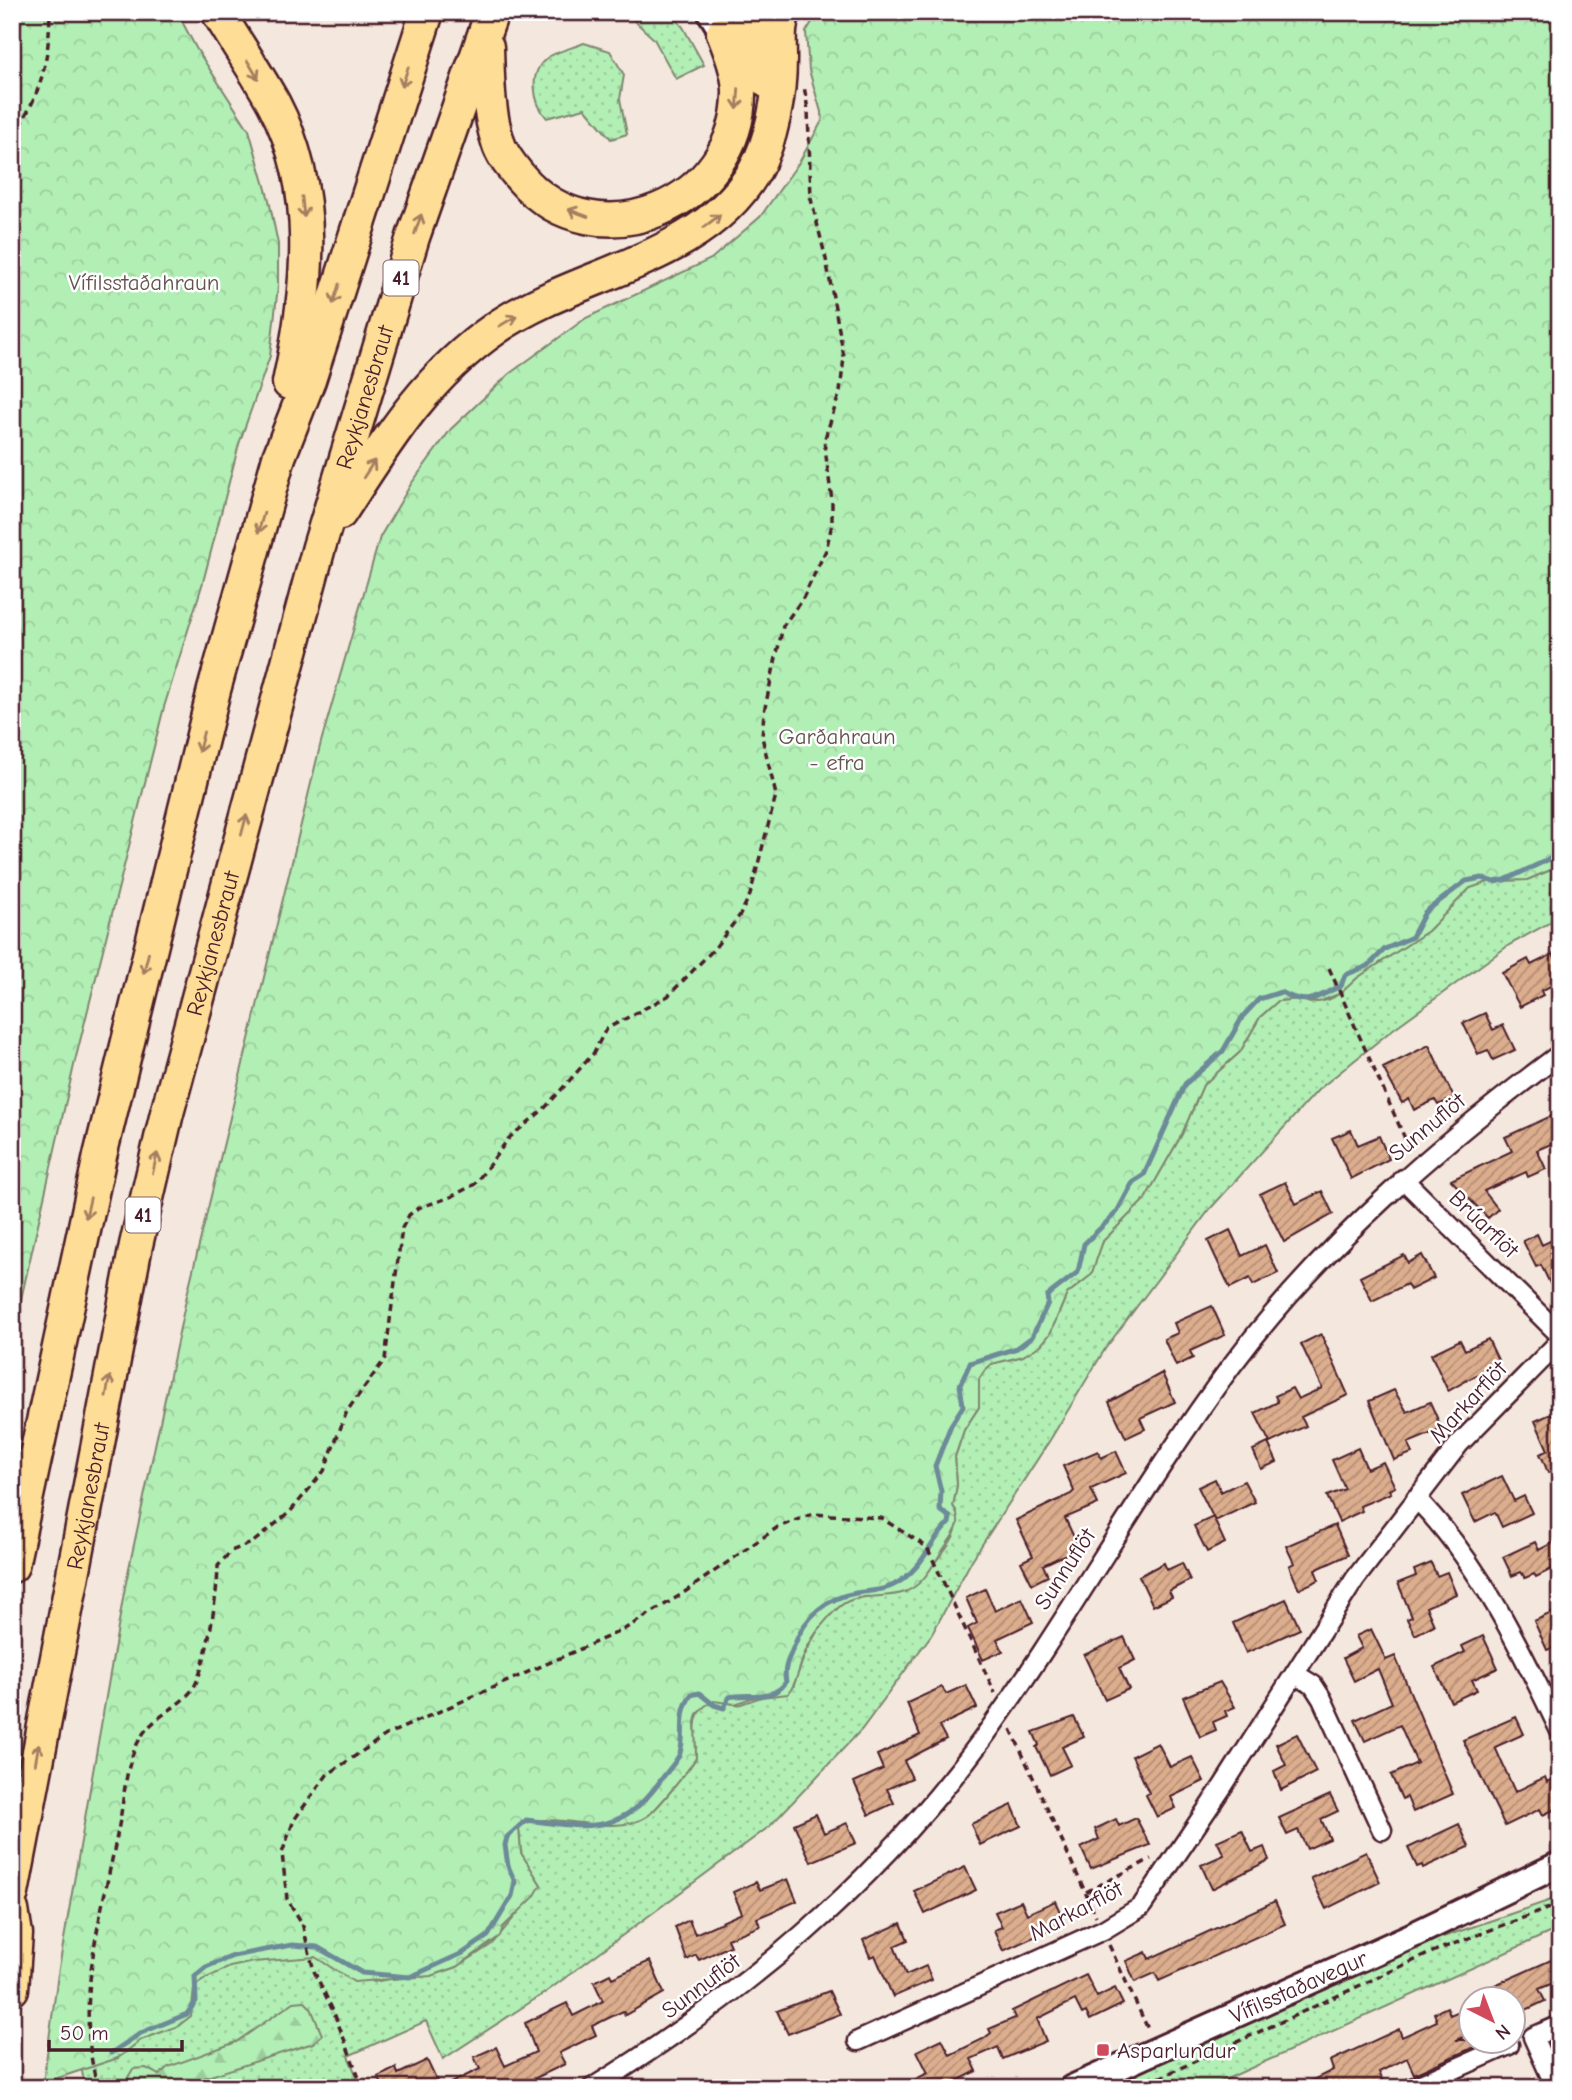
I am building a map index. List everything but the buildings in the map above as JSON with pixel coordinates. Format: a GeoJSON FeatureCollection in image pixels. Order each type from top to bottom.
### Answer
{"type":"FeatureCollection","features":[{"type":"Feature","properties":{"kind":"highway"},"geometry":{"type":"LineString","coordinates":[[218,12],[274,105],[300,172],[308,272],[279,457]]}},
{"type":"Feature","properties":{"kind":"highway"},"geometry":{"type":"LineString","coordinates":[[12,1566],[75,1266],[133,1016],[214,690],[279,457],[309,380],[427,12]]}},
{"type":"Feature","properties":{"kind":"highway"},"geometry":{"type":"LineString","coordinates":[[746,12],[766,66],[774,103]]}},
{"type":"Feature","properties":{"kind":"highway"},"geometry":{"type":"LineString","coordinates":[[319,547],[403,416],[454,362],[496,328],[530,308],[567,289],[629,265],[697,232],[717,218],[756,168],[770,129],[779,81],[780,27],[784,12]]}},
{"type":"Feature","properties":{"kind":"highway"},"geometry":{"type":"LineString","coordinates":[[489,19],[492,118],[498,144],[509,163],[526,183],[552,203],[605,220],[633,218],[666,208],[695,188],[715,166],[735,126],[738,106],[735,68],[723,16]]}},
{"type":"Feature","properties":{"kind":"highway","name":"Reykjanesbraut"},"geometry":{"type":"LineString","coordinates":[[12,1893],[136,1245],[166,1117],[319,547],[413,237],[489,19]]}},
{"type":"Feature","properties":{"kind":"highway"},"geometry":{"type":"LineString","coordinates":[[12,1910],[16,1934],[12,1989]]}},
{"type":"Feature","properties":{"kind":"main road","name":"Vífilsstaðavegur"},"geometry":{"type":"LineString","coordinates":[[1072,2088],[1409,1937],[1560,1864]]}},
{"type":"Feature","properties":{"kind":"main road","name":"Vífilsstaðavegur"},"geometry":{"type":"LineString","coordinates":[[1409,1937],[1560,1883]]}},
{"type":"Feature","properties":{"kind":"street","name":"Sunnuflöt"},"geometry":{"type":"LineString","coordinates":[[592,2088],[673,2038],[757,1976],[817,1924],[903,1835],[947,1784],[1002,1710],[1160,1465],[1234,1362],[1336,1244],[1403,1179],[1490,1106],[1560,1054]]}},
{"type":"Feature","properties":{"kind":"street","name":"Brúarflöt"},"geometry":{"type":"LineString","coordinates":[[1403,1179],[1560,1335]]}},
{"type":"Feature","properties":{"kind":"street","name":"Markarflöt"},"geometry":{"type":"LineString","coordinates":[[858,2041],[1103,1930],[1141,1907],[1355,1579],[1460,1444],[1560,1341]]}},
{"type":"Feature","properties":{"kind":"street"},"geometry":{"type":"LineString","coordinates":[[1416,1498],[1446,1530],[1495,1601],[1560,1731]]}},
{"type":"Feature","properties":{"kind":"street"},"geometry":{"type":"LineString","coordinates":[[1295,1674],[1313,1685],[1322,1699],[1382,1830]]}},
{"type":"Feature","properties":{"kind":"street"},"geometry":{"type":"LineString","coordinates":[[1556,2088],[1533,2037],[1560,2025]]}},
{"type":"Feature","properties":{"kind":"street"},"geometry":{"type":"LineString","coordinates":[[1412,2088],[1489,2054]]}},
{"type":"Feature","properties":{"kind":"path"},"geometry":{"type":"LineString","coordinates":[[12,136],[30,112],[43,82],[50,12]]}},
{"type":"Feature","properties":{"kind":"path"},"geometry":{"type":"LineString","coordinates":[[97,2088],[89,2052],[87,2008],[94,1937],[120,1820],[129,1760],[142,1734],[192,1690],[200,1673],[218,1584],[218,1566],[231,1551],[252,1543],[290,1512],[324,1471],[347,1411],[385,1359],[402,1228],[409,1215],[418,1208],[451,1197],[475,1184],[509,1138],[544,1109],[593,1054],[606,1029],[668,996],[714,949],[740,915],[750,895],[776,795],[762,737],[764,712],[782,626],[803,598],[826,550],[832,524],[832,502],[824,441],[840,392],[844,357],[811,199],[808,110],[803,81]]}},
{"type":"Feature","properties":{"kind":"path"},"geometry":{"type":"LineString","coordinates":[[1329,968],[1410,1151],[1420,1165]]}},
{"type":"Feature","properties":{"kind":"path"},"geometry":{"type":"LineString","coordinates":[[363,2088],[308,1954],[302,1923],[287,1899],[282,1853],[293,1820],[327,1775],[386,1735],[623,1630],[679,1597],[778,1527],[813,1514],[881,1518],[927,1547],[939,1567],[1148,2029]]}},
{"type":"Feature","properties":{"kind":"path"},"geometry":{"type":"LineString","coordinates":[[1085,1892],[1184,1843]]}},
{"type":"Feature","properties":{"kind":"path"},"geometry":{"type":"LineString","coordinates":[[1137,2088],[1437,1950],[1560,1904]]}},
{"type":"Feature","properties":{"kind":"green space","name":"Vífilsstaðahraun"},"geometry":{"type":"Polygon","coordinates":[[[12,12],[177,12],[196,48],[249,130],[269,200],[278,244],[278,286],[270,356],[239,444],[203,582],[164,707],[75,1061],[12,1339],[12,12]]]}},
{"type":"Feature","properties":{"kind":"green space"},"geometry":{"type":"Polygon","coordinates":[[[625,12],[670,12],[683,27],[704,65],[676,79],[654,39],[625,12]]]}},
{"type":"Feature","properties":{"kind":"green space","name":"Garðahraun - efra"},"geometry":{"type":"Polygon","coordinates":[[[818,12],[1560,12],[1560,866],[1527,880],[1491,881],[1470,888],[1428,931],[1357,978],[1341,993],[1319,1002],[1299,999],[1278,1001],[1260,1017],[1240,1052],[1203,1085],[1182,1134],[1145,1199],[1103,1241],[1091,1275],[1067,1294],[1050,1334],[1041,1345],[1023,1356],[992,1364],[979,1379],[979,1407],[964,1430],[955,1457],[957,1485],[953,1506],[958,1517],[958,1526],[924,1578],[905,1592],[862,1597],[839,1607],[810,1642],[788,1694],[751,1698],[735,1704],[714,1701],[705,1706],[697,1714],[695,1722],[696,1758],[665,1798],[646,1817],[631,1823],[614,1825],[543,1820],[529,1822],[519,1828],[521,1853],[541,1885],[534,1897],[503,1927],[500,1936],[457,1967],[431,1976],[354,1982],[315,1957],[254,1962],[230,1967],[202,1980],[194,1988],[191,2016],[178,2026],[141,2040],[118,2058],[43,2083],[58,1974],[125,1587],[187,1295],[321,742],[380,537],[411,484],[451,429],[509,374],[586,318],[711,259],[760,217],[800,161],[823,119],[809,70],[806,32],[818,12]]]}},
{"type":"Feature","properties":{"kind":"green space"},"geometry":{"type":"Polygon","coordinates":[[[584,43],[610,51],[624,75],[620,99],[627,134],[611,139],[585,108],[547,118],[538,104],[535,80],[541,64],[555,53],[584,43]]]}},
{"type":"Feature","properties":{"kind":"green space"},"geometry":{"type":"Polygon","coordinates":[[[1560,866],[1560,917],[1509,945],[1392,1030],[1318,1090],[1210,1209],[1105,1349],[972,1560],[932,1634],[862,1729],[770,1826],[546,1992],[443,2059],[426,2021],[348,2056],[362,2088],[85,2088],[80,2060],[261,1924],[374,1982],[405,1976],[431,1976],[457,1967],[492,1944],[541,1885],[521,1853],[519,1828],[529,1822],[543,1820],[597,1824],[632,1822],[652,1812],[696,1758],[697,1717],[706,1704],[717,1701],[741,1704],[793,1688],[805,1654],[816,1633],[831,1614],[854,1599],[895,1594],[908,1589],[939,1557],[956,1531],[957,1512],[953,1506],[957,1485],[955,1457],[964,1430],[979,1407],[979,1379],[991,1364],[1023,1356],[1050,1334],[1067,1294],[1091,1275],[1103,1241],[1145,1199],[1182,1134],[1203,1085],[1240,1052],[1260,1017],[1278,1001],[1299,999],[1310,1003],[1328,1000],[1341,993],[1357,978],[1428,931],[1470,888],[1491,881],[1527,880],[1560,866]]]}},
{"type":"Feature","properties":{"kind":"green space"},"geometry":{"type":"Polygon","coordinates":[[[1560,1897],[1560,1928],[1207,2088],[1097,2088],[1437,1939],[1560,1897]]]}},
{"type":"Feature","properties":{"kind":"green space"},"geometry":{"type":"Polygon","coordinates":[[[304,2001],[311,2008],[322,2035],[313,2043],[173,2088],[126,2088],[127,2079],[133,2069],[146,2068],[159,2075],[168,2067],[236,2042],[294,2002],[304,2001]]]}},
{"type":"Feature","properties":{"kind":"waterway"},"geometry":{"type":"LineString","coordinates":[[111,2053],[141,2033],[187,2014],[196,2001],[195,1976],[206,1967],[233,1956],[292,1945],[317,1947],[362,1973],[410,1977],[463,1953],[488,1936],[512,1896],[515,1882],[508,1866],[505,1845],[507,1837],[526,1820],[585,1826],[602,1824],[632,1811],[646,1798],[679,1756],[684,1710],[691,1695],[699,1693],[714,1705],[724,1708],[729,1697],[775,1692],[786,1682],[787,1663],[804,1626],[818,1610],[835,1599],[891,1586],[917,1566],[949,1523],[950,1517],[940,1510],[941,1491],[935,1466],[951,1425],[963,1406],[960,1385],[970,1363],[1017,1348],[1032,1337],[1048,1303],[1047,1296],[1078,1272],[1084,1244],[1117,1212],[1133,1182],[1144,1175],[1185,1084],[1223,1051],[1243,1016],[1259,999],[1281,992],[1305,1000],[1341,986],[1345,975],[1368,966],[1385,949],[1412,937],[1425,912],[1466,881],[1482,878],[1494,882],[1505,880],[1560,854]]}},
{"type":"Feature","properties":{"kind":"place","name":"Asparlundur"},"geometry":{"type":"Point","coordinates":[1103,2050]}}]}
